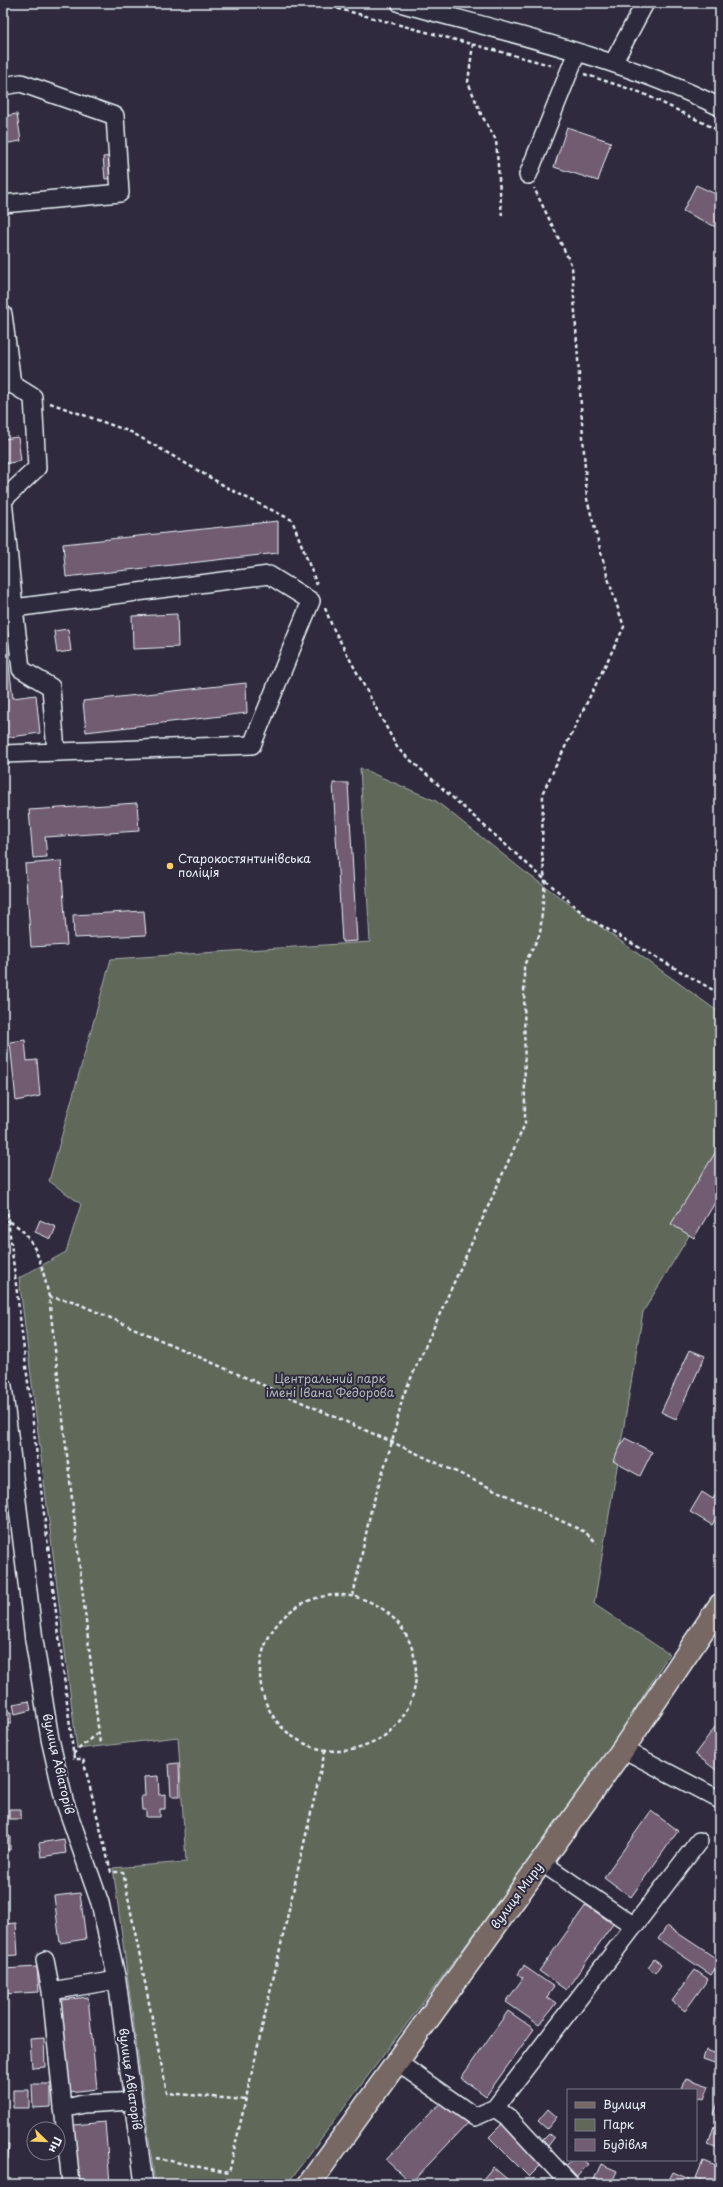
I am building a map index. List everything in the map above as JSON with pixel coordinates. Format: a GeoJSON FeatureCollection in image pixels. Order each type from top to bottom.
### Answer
{"type":"FeatureCollection","features":[{"type":"Feature","properties":{"kind":"main road","name":"вулиця Миру"},"geometry":{"type":"LineString","coordinates":[[309,2184],[623,1749],[720,1604]]}},
{"type":"Feature","properties":{"kind":"street"},"geometry":{"type":"LineString","coordinates":[[613,63],[645,3]]}},
{"type":"Feature","properties":{"kind":"street"},"geometry":{"type":"LineString","coordinates":[[407,4],[613,63],[694,94],[720,107]]}},
{"type":"Feature","properties":{"kind":"street"},"geometry":{"type":"LineString","coordinates":[[528,175],[571,71],[577,52]]}},
{"type":"Feature","properties":{"kind":"street"},"geometry":{"type":"LineString","coordinates":[[3,86],[21,83],[115,116],[120,193],[3,204]]}},
{"type":"Feature","properties":{"kind":"street"},"geometry":{"type":"LineString","coordinates":[[3,314],[7,384],[33,397],[37,468],[4,500],[21,669],[50,687],[56,752]]}},
{"type":"Feature","properties":{"kind":"street"},"geometry":{"type":"LineString","coordinates":[[3,754],[252,745],[311,601],[269,575],[14,608]]}},
{"type":"Feature","properties":{"kind":"street","name":"вулиця Авіаторів"},"geometry":{"type":"LineString","coordinates":[[3,1386],[34,1640],[50,1739],[64,1800],[100,1903],[117,1980],[144,2184]]}},
{"type":"Feature","properties":{"kind":"street"},"geometry":{"type":"LineString","coordinates":[[623,1749],[720,1800]]}},
{"type":"Feature","properties":{"kind":"street"},"geometry":{"type":"LineString","coordinates":[[397,2062],[475,2117],[495,2108],[699,1841]]}},
{"type":"Feature","properties":{"kind":"street"},"geometry":{"type":"LineString","coordinates":[[541,1862],[634,1926]]}},
{"type":"Feature","properties":{"kind":"street"},"geometry":{"type":"LineString","coordinates":[[45,1960],[51,1991],[71,2184]]}},
{"type":"Feature","properties":{"kind":"street"},"geometry":{"type":"LineString","coordinates":[[51,1991],[117,1980]]}},
{"type":"Feature","properties":{"kind":"street"},"geometry":{"type":"LineString","coordinates":[[63,2109],[83,2104],[133,2101]]}},
{"type":"Feature","properties":{"kind":"street"},"geometry":{"type":"LineString","coordinates":[[495,2108],[509,2118],[570,2184]]}},
{"type":"Feature","properties":{"kind":"path"},"geometry":{"type":"LineString","coordinates":[[317,3],[571,71],[642,93],[720,131]]}},
{"type":"Feature","properties":{"kind":"path"},"geometry":{"type":"LineString","coordinates":[[473,44],[468,82],[481,114],[496,140],[502,217]]}},
{"type":"Feature","properties":{"kind":"path"},"geometry":{"type":"LineString","coordinates":[[353,1596],[371,1510],[392,1442],[403,1396],[525,1124],[524,965],[540,934],[545,881],[542,852],[543,792],[624,627],[607,575],[587,499],[572,266],[528,175]]}},
{"type":"Feature","properties":{"kind":"path"},"geometry":{"type":"LineString","coordinates":[[33,397],[131,432],[237,493],[292,520],[319,591]]}},
{"type":"Feature","properties":{"kind":"path"},"geometry":{"type":"LineString","coordinates":[[324,605],[332,626],[398,749],[588,918],[720,994]]}},
{"type":"Feature","properties":{"kind":"path"},"geometry":{"type":"LineString","coordinates":[[3,1178],[74,1759],[83,1759],[111,1872],[124,1872],[167,2093],[245,2100]]}},
{"type":"Feature","properties":{"kind":"path"},"geometry":{"type":"LineString","coordinates":[[3,1220],[8,1221],[21,1231],[38,1255],[49,1297],[100,1744]]}},
{"type":"Feature","properties":{"kind":"path"},"geometry":{"type":"LineString","coordinates":[[49,1297],[72,1301],[392,1442],[585,1532],[597,1544]]}},
{"type":"Feature","properties":{"kind":"path"},"geometry":{"type":"LineString","coordinates":[[335,1594],[353,1596],[370,1601],[386,1610],[399,1623],[415,1655],[417,1673],[414,1691],[408,1708],[398,1723],[385,1736],[370,1745],[352,1750],[325,1751],[311,1747],[290,1735],[274,1718],[263,1696],[260,1673],[263,1649],[274,1627],[291,1610],[312,1599],[335,1594]]}},
{"type":"Feature","properties":{"kind":"path"},"geometry":{"type":"LineString","coordinates":[[73,1754],[98,1732]]}},
{"type":"Feature","properties":{"kind":"path"},"geometry":{"type":"LineString","coordinates":[[140,2155],[229,2173],[325,1751]]}},
{"type":"Feature","properties":{"kind":"green space","name":"Центральний парк імені Івана Федорова"},"geometry":{"type":"Polygon","coordinates":[[[360,768],[436,801],[525,872],[720,1013],[720,1184],[643,1312],[594,1604],[669,1654],[600,1766],[287,2184],[155,2184],[113,1868],[186,1862],[178,1737],[77,1749],[19,1278],[66,1252],[81,1204],[49,1181],[111,959],[370,942],[360,768]]]}},
{"type":"Feature","properties":{"kind":"building"},"geometry":{"type":"Polygon","coordinates":[[[17,114],[21,141],[3,144],[3,116],[17,114]]]}},
{"type":"Feature","properties":{"kind":"building"},"geometry":{"type":"Polygon","coordinates":[[[567,127],[611,142],[598,181],[554,167],[567,127]]]}},
{"type":"Feature","properties":{"kind":"building"},"geometry":{"type":"Polygon","coordinates":[[[115,156],[116,178],[105,179],[103,157],[115,156]]]}},
{"type":"Feature","properties":{"kind":"building"},"geometry":{"type":"Polygon","coordinates":[[[696,185],[720,196],[720,229],[683,211],[696,185]]]}},
{"type":"Feature","properties":{"kind":"building"},"geometry":{"type":"Polygon","coordinates":[[[18,437],[21,461],[3,464],[3,439],[18,437]]]}},
{"type":"Feature","properties":{"kind":"building"},"geometry":{"type":"Polygon","coordinates":[[[278,521],[278,553],[66,577],[63,544],[278,521]]]}},
{"type":"Feature","properties":{"kind":"building"},"geometry":{"type":"Polygon","coordinates":[[[177,614],[178,647],[133,649],[132,616],[177,614]]]}},
{"type":"Feature","properties":{"kind":"building"},"geometry":{"type":"Polygon","coordinates":[[[3,617],[13,698],[36,695],[40,733],[3,738],[3,617]]]}},
{"type":"Feature","properties":{"kind":"building"},"geometry":{"type":"Polygon","coordinates":[[[68,629],[71,651],[57,653],[54,631],[68,629]]]}},
{"type":"Feature","properties":{"kind":"building"},"geometry":{"type":"Polygon","coordinates":[[[246,683],[247,713],[86,732],[83,701],[246,683]]]}},
{"type":"Feature","properties":{"kind":"building"},"geometry":{"type":"Polygon","coordinates":[[[333,783],[348,783],[357,941],[342,942],[333,783]]]}},
{"type":"Feature","properties":{"kind":"building"},"geometry":{"type":"Polygon","coordinates":[[[137,803],[139,831],[45,837],[47,857],[33,858],[29,810],[137,803]]]}},
{"type":"Feature","properties":{"kind":"building"},"geometry":{"type":"Polygon","coordinates":[[[61,861],[67,945],[31,947],[25,864],[61,861]]]}},
{"type":"Feature","properties":{"kind":"building"},"geometry":{"type":"Polygon","coordinates":[[[144,911],[146,935],[74,938],[73,915],[144,911]]]}},
{"type":"Feature","properties":{"kind":"building"},"geometry":{"type":"Polygon","coordinates":[[[25,1040],[27,1061],[37,1060],[40,1096],[16,1101],[10,1042],[25,1040]]]}},
{"type":"Feature","properties":{"kind":"building"},"geometry":{"type":"Polygon","coordinates":[[[720,1145],[720,1194],[694,1238],[671,1224],[720,1145]]]}},
{"type":"Feature","properties":{"kind":"building"},"geometry":{"type":"Polygon","coordinates":[[[40,1220],[56,1227],[51,1239],[35,1232],[40,1220]]]}},
{"type":"Feature","properties":{"kind":"building"},"geometry":{"type":"Polygon","coordinates":[[[690,1350],[705,1356],[676,1419],[661,1412],[690,1350]]]}},
{"type":"Feature","properties":{"kind":"building"},"geometry":{"type":"Polygon","coordinates":[[[625,1438],[652,1452],[640,1476],[613,1461],[625,1438]]]}},
{"type":"Feature","properties":{"kind":"building"},"geometry":{"type":"Polygon","coordinates":[[[720,1486],[720,1511],[712,1525],[690,1512],[702,1492],[713,1499],[720,1486]]]}},
{"type":"Feature","properties":{"kind":"building"},"geometry":{"type":"Polygon","coordinates":[[[29,1701],[31,1710],[15,1714],[13,1704],[29,1701]]]}},
{"type":"Feature","properties":{"kind":"building"},"geometry":{"type":"Polygon","coordinates":[[[3,1712],[11,1712],[11,1724],[3,1723],[3,1712]]]}},
{"type":"Feature","properties":{"kind":"building"},"geometry":{"type":"Polygon","coordinates":[[[720,1720],[720,1773],[695,1754],[720,1720]]]}},
{"type":"Feature","properties":{"kind":"building"},"geometry":{"type":"Polygon","coordinates":[[[179,1763],[180,1796],[171,1796],[169,1764],[179,1763]]]}},
{"type":"Feature","properties":{"kind":"building"},"geometry":{"type":"Polygon","coordinates":[[[158,1776],[159,1795],[165,1794],[165,1809],[160,1809],[160,1817],[146,1817],[146,1810],[142,1810],[141,1796],[145,1796],[144,1777],[158,1776]]]}},
{"type":"Feature","properties":{"kind":"building"},"geometry":{"type":"Polygon","coordinates":[[[9,1809],[21,1809],[21,1819],[9,1819],[9,1809]]]}},
{"type":"Feature","properties":{"kind":"building"},"geometry":{"type":"Polygon","coordinates":[[[651,1811],[678,1831],[631,1897],[604,1877],[651,1811]]]}},
{"type":"Feature","properties":{"kind":"building"},"geometry":{"type":"Polygon","coordinates":[[[3,1836],[10,1836],[10,1850],[3,1849],[3,1836]]]}},
{"type":"Feature","properties":{"kind":"building"},"geometry":{"type":"Polygon","coordinates":[[[64,1839],[66,1853],[41,1857],[39,1843],[64,1839]]]}},
{"type":"Feature","properties":{"kind":"building"},"geometry":{"type":"Polygon","coordinates":[[[80,1893],[86,1939],[60,1943],[54,1896],[80,1893]]]}},
{"type":"Feature","properties":{"kind":"building"},"geometry":{"type":"Polygon","coordinates":[[[586,1905],[613,1924],[566,1990],[539,1971],[586,1905]]]}},
{"type":"Feature","properties":{"kind":"building"},"geometry":{"type":"Polygon","coordinates":[[[16,1923],[18,1955],[3,1956],[3,1924],[16,1923]]]}},
{"type":"Feature","properties":{"kind":"building"},"geometry":{"type":"Polygon","coordinates":[[[667,1926],[720,1961],[711,1975],[658,1939],[667,1926]]]}},
{"type":"Feature","properties":{"kind":"building"},"geometry":{"type":"Polygon","coordinates":[[[654,1959],[661,1964],[655,1973],[648,1967],[654,1959]]]}},
{"type":"Feature","properties":{"kind":"building"},"geometry":{"type":"Polygon","coordinates":[[[524,1966],[554,1987],[547,1997],[556,2003],[539,2025],[506,2002],[523,1978],[518,1974],[524,1966]]]}},
{"type":"Feature","properties":{"kind":"building"},"geometry":{"type":"Polygon","coordinates":[[[37,1967],[39,1992],[3,1994],[3,1969],[37,1967]]]}},
{"type":"Feature","properties":{"kind":"building"},"geometry":{"type":"Polygon","coordinates":[[[695,1970],[708,1979],[685,2011],[672,2001],[695,1970]]]}},
{"type":"Feature","properties":{"kind":"building"},"geometry":{"type":"Polygon","coordinates":[[[88,1997],[97,2089],[69,2092],[61,2000],[88,1997]]]}},
{"type":"Feature","properties":{"kind":"building"},"geometry":{"type":"Polygon","coordinates":[[[508,2011],[534,2029],[486,2096],[461,2078],[508,2011]]]}},
{"type":"Feature","properties":{"kind":"building"},"geometry":{"type":"Polygon","coordinates":[[[44,2038],[45,2067],[32,2068],[30,2039],[44,2038]]]}},
{"type":"Feature","properties":{"kind":"building"},"geometry":{"type":"Polygon","coordinates":[[[706,2050],[720,2055],[720,2065],[703,2059],[706,2050]]]}},
{"type":"Feature","properties":{"kind":"building"},"geometry":{"type":"Polygon","coordinates":[[[686,2078],[709,2086],[704,2099],[697,2096],[697,2089],[682,2089],[686,2078]]]}},
{"type":"Feature","properties":{"kind":"building"},"geometry":{"type":"Polygon","coordinates":[[[32,2084],[51,2084],[51,2107],[33,2108],[32,2084]]]}},
{"type":"Feature","properties":{"kind":"building"},"geometry":{"type":"Polygon","coordinates":[[[13,2090],[29,2090],[29,2108],[13,2108],[13,2090]]]}},
{"type":"Feature","properties":{"kind":"building"},"geometry":{"type":"Polygon","coordinates":[[[445,2098],[469,2122],[411,2183],[386,2160],[445,2098]]]}},
{"type":"Feature","properties":{"kind":"building"},"geometry":{"type":"Polygon","coordinates":[[[720,2098],[720,2115],[714,2113],[720,2098]]]}},
{"type":"Feature","properties":{"kind":"building"},"geometry":{"type":"Polygon","coordinates":[[[548,2109],[557,2117],[547,2129],[538,2121],[548,2109]]]}},
{"type":"Feature","properties":{"kind":"building"},"geometry":{"type":"Polygon","coordinates":[[[105,2122],[110,2184],[79,2184],[74,2125],[105,2122]]]}},
{"type":"Feature","properties":{"kind":"building"},"geometry":{"type":"Polygon","coordinates":[[[503,2123],[543,2163],[529,2177],[489,2137],[503,2123]]]}},
{"type":"Feature","properties":{"kind":"building"},"geometry":{"type":"Polygon","coordinates":[[[714,2126],[720,2128],[720,2158],[716,2157],[718,2148],[708,2144],[714,2126]]]}},
{"type":"Feature","properties":{"kind":"building"},"geometry":{"type":"Polygon","coordinates":[[[549,2134],[554,2138],[548,2146],[542,2141],[549,2134]]]}},
{"type":"Feature","properties":{"kind":"building"},"geometry":{"type":"Polygon","coordinates":[[[3,2145],[9,2145],[8,2159],[3,2159],[3,2145]]]}},
{"type":"Feature","properties":{"kind":"building"},"geometry":{"type":"Polygon","coordinates":[[[571,2161],[584,2161],[588,2164],[576,2178],[565,2168],[571,2161]]]}},
{"type":"Feature","properties":{"kind":"building"},"geometry":{"type":"Polygon","coordinates":[[[703,2161],[720,2168],[720,2184],[710,2184],[696,2178],[703,2161]]]}},
{"type":"Feature","properties":{"kind":"building"},"geometry":{"type":"Polygon","coordinates":[[[601,2164],[617,2171],[611,2184],[592,2184],[601,2164]]]}},
{"type":"Feature","properties":{"kind":"building"},"geometry":{"type":"Polygon","coordinates":[[[493,2167],[513,2184],[479,2184],[493,2167]]]}},
{"type":"Feature","properties":{"kind":"building"},"geometry":{"type":"Polygon","coordinates":[[[673,2172],[689,2179],[687,2184],[678,2184],[669,2180],[673,2172]]]}},
{"type":"Feature","properties":{"kind":"place","name":"Старокостянтинівська поліція"},"geometry":{"type":"Point","coordinates":[170,866]}}]}
